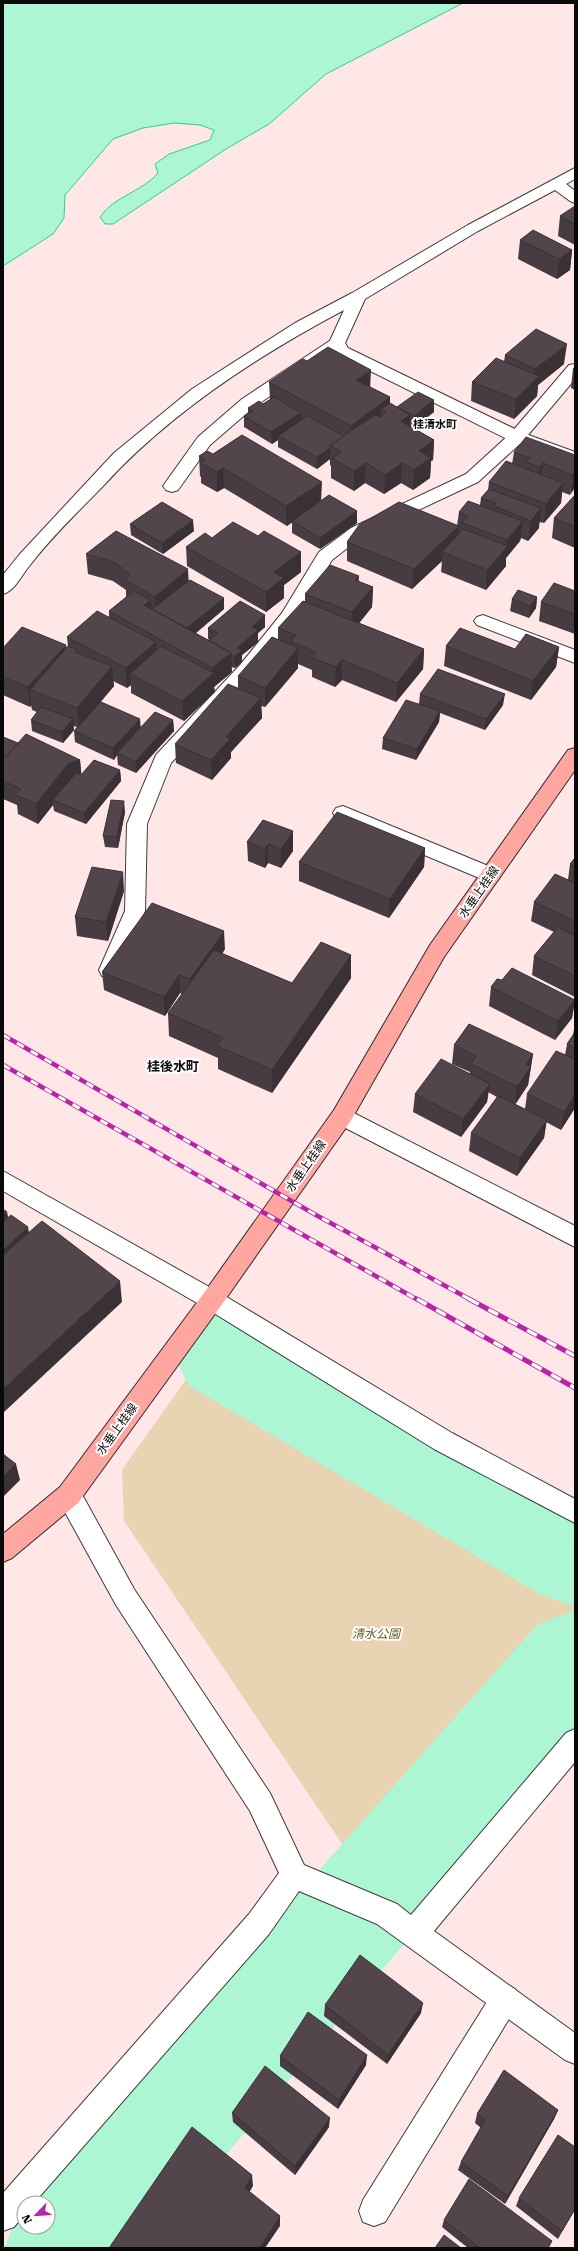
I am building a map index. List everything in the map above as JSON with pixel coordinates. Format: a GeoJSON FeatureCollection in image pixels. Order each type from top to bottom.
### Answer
{"type":"FeatureCollection","features":[{"type":"Feature","properties":{"kind":"main road","name":"水垂上桂線"},"geometry":{"type":"LineString","coordinates":[[3,1550],[69,1495],[212,1300],[342,1116],[437,951],[575,755]]}},
{"type":"Feature","properties":{"kind":"street"},"geometry":{"type":"LineString","coordinates":[[3,588],[25,559],[120,457],[192,398],[301,326],[358,296],[473,228],[575,173]]}},
{"type":"Feature","properties":{"kind":"street"},"geometry":{"type":"LineString","coordinates":[[556,184],[575,198]]}},
{"type":"Feature","properties":{"kind":"street"},"geometry":{"type":"LineString","coordinates":[[172,486],[204,441],[243,408],[337,343],[358,296]]}},
{"type":"Feature","properties":{"kind":"street"},"geometry":{"type":"LineString","coordinates":[[337,343],[342,351],[518,437],[575,458]]}},
{"type":"Feature","properties":{"kind":"street"},"geometry":{"type":"LineString","coordinates":[[109,970],[135,910],[137,824],[163,760],[248,670],[289,617],[325,556],[357,532],[472,478],[518,437],[575,369]]}},
{"type":"Feature","properties":{"kind":"street"},"geometry":{"type":"LineString","coordinates":[[482,621],[575,656]]}},
{"type":"Feature","properties":{"kind":"street"},"geometry":{"type":"LineString","coordinates":[[343,813],[491,875]]}},
{"type":"Feature","properties":{"kind":"street"},"geometry":{"type":"LineString","coordinates":[[342,1116],[575,1237]]}},
{"type":"Feature","properties":{"kind":"street"},"geometry":{"type":"LineString","coordinates":[[3,1180],[212,1300],[443,1441],[575,1512]]}},
{"type":"Feature","properties":{"kind":"street"},"geometry":{"type":"LineString","coordinates":[[69,1495],[126,1597],[260,1802],[294,1875],[387,1914],[575,2050]]}},
{"type":"Feature","properties":{"kind":"street"},"geometry":{"type":"LineString","coordinates":[[414,1933],[575,1742]]}},
{"type":"Feature","properties":{"kind":"street"},"geometry":{"type":"LineString","coordinates":[[3,2216],[259,1924],[294,1875]]}},
{"type":"Feature","properties":{"kind":"street"},"geometry":{"type":"LineString","coordinates":[[374,2211],[505,1999]]}},
{"type":"Feature","properties":{"kind":"green space","name":"清水公園"},"geometry":{"type":"Polygon","coordinates":[[[203,1362],[575,1580],[575,1626],[373,1863],[349,1854],[124,1521],[122,1470],[194,1368],[203,1362]]]}},
{"type":"Feature","properties":{"kind":"shaded area"},"geometry":{"type":"Polygon","coordinates":[[[3,3],[463,3],[326,74],[269,124],[226,149],[113,224],[105,224],[100,217],[113,204],[144,185],[158,173],[155,164],[169,154],[210,140],[214,130],[200,125],[174,123],[143,128],[113,139],[65,195],[64,218],[53,234],[3,266],[3,3]]]}},
{"type":"Feature","properties":{"kind":"building"},"geometry":{"type":"Polygon","coordinates":[[[575,206],[575,224],[560,216],[575,206]]]}},
{"type":"Feature","properties":{"kind":"building"},"geometry":{"type":"Polygon","coordinates":[[[533,230],[572,250],[559,259],[520,240],[533,230]]]}},
{"type":"Feature","properties":{"kind":"building"},"geometry":{"type":"Polygon","coordinates":[[[536,329],[567,344],[535,369],[505,355],[536,329]]]}},
{"type":"Feature","properties":{"kind":"building"},"geometry":{"type":"Polygon","coordinates":[[[328,347],[371,370],[356,380],[390,397],[351,426],[269,382],[303,359],[307,361],[328,347]]]}},
{"type":"Feature","properties":{"kind":"building"},"geometry":{"type":"Polygon","coordinates":[[[496,358],[539,376],[516,399],[472,382],[496,358]]]}},
{"type":"Feature","properties":{"kind":"building"},"geometry":{"type":"Polygon","coordinates":[[[418,392],[434,400],[414,416],[397,407],[418,392]]]}},
{"type":"Feature","properties":{"kind":"building"},"geometry":{"type":"Polygon","coordinates":[[[274,397],[301,413],[271,432],[244,416],[253,411],[248,408],[259,401],[263,404],[274,397]]]}},
{"type":"Feature","properties":{"kind":"building"},"geometry":{"type":"Polygon","coordinates":[[[390,403],[410,415],[401,421],[434,440],[419,451],[431,458],[414,470],[402,463],[385,475],[366,463],[354,471],[332,458],[341,452],[330,445],[375,415],[380,417],[386,412],[381,409],[390,403]]]}},
{"type":"Feature","properties":{"kind":"building"},"geometry":{"type":"Polygon","coordinates":[[[307,416],[344,436],[330,445],[330,448],[317,457],[278,436],[307,416]]]}},
{"type":"Feature","properties":{"kind":"building"},"geometry":{"type":"Polygon","coordinates":[[[242,435],[322,482],[286,506],[223,468],[217,472],[201,463],[205,460],[199,456],[207,451],[213,454],[242,435]]]}},
{"type":"Feature","properties":{"kind":"building"},"geometry":{"type":"Polygon","coordinates":[[[526,437],[575,455],[575,471],[572,475],[543,463],[540,467],[525,462],[530,458],[514,452],[526,437]]]}},
{"type":"Feature","properties":{"kind":"building"},"geometry":{"type":"Polygon","coordinates":[[[506,461],[563,483],[546,504],[489,482],[506,461]]]}},
{"type":"Feature","properties":{"kind":"building"},"geometry":{"type":"Polygon","coordinates":[[[489,489],[541,508],[531,521],[494,506],[496,503],[481,498],[489,489]]]}},
{"type":"Feature","properties":{"kind":"building"},"geometry":{"type":"Polygon","coordinates":[[[329,495],[357,511],[320,538],[292,521],[329,495]]]}},
{"type":"Feature","properties":{"kind":"building"},"geometry":{"type":"Polygon","coordinates":[[[575,495],[575,527],[554,518],[575,495]]]}},
{"type":"Feature","properties":{"kind":"building"},"geometry":{"type":"Polygon","coordinates":[[[468,501],[523,521],[507,540],[462,523],[468,516],[459,512],[468,501]]]}},
{"type":"Feature","properties":{"kind":"building"},"geometry":{"type":"Polygon","coordinates":[[[162,502],[193,520],[162,543],[130,524],[162,502]]]}},
{"type":"Feature","properties":{"kind":"building"},"geometry":{"type":"Polygon","coordinates":[[[399,502],[459,526],[414,569],[347,542],[359,525],[399,502]]]}},
{"type":"Feature","properties":{"kind":"building"},"geometry":{"type":"Polygon","coordinates":[[[233,522],[258,536],[264,531],[301,552],[274,572],[284,578],[266,592],[186,547],[205,533],[212,538],[233,522]]]}},
{"type":"Feature","properties":{"kind":"building"},"geometry":{"type":"Polygon","coordinates":[[[463,529],[508,546],[487,570],[442,552],[463,529]]]}},
{"type":"Feature","properties":{"kind":"building"},"geometry":{"type":"Polygon","coordinates":[[[116,531],[188,569],[155,597],[125,580],[130,574],[112,561],[86,554],[116,531]]]}},
{"type":"Feature","properties":{"kind":"building"},"geometry":{"type":"Polygon","coordinates":[[[330,565],[359,576],[355,580],[373,587],[352,612],[305,594],[330,565]]]}},
{"type":"Feature","properties":{"kind":"building"},"geometry":{"type":"Polygon","coordinates":[[[190,580],[224,598],[187,628],[152,609],[190,580]]]}},
{"type":"Feature","properties":{"kind":"building"},"geometry":{"type":"Polygon","coordinates":[[[554,583],[575,591],[575,614],[541,602],[554,583]]]}},
{"type":"Feature","properties":{"kind":"building"},"geometry":{"type":"Polygon","coordinates":[[[518,590],[537,597],[530,606],[512,599],[518,590]]]}},
{"type":"Feature","properties":{"kind":"building"},"geometry":{"type":"Polygon","coordinates":[[[134,591],[151,600],[144,605],[231,653],[212,668],[109,611],[134,591]]]}},
{"type":"Feature","properties":{"kind":"building"},"geometry":{"type":"Polygon","coordinates":[[[240,601],[265,615],[252,627],[258,630],[237,648],[242,650],[234,657],[231,653],[209,640],[218,633],[208,628],[240,601]]]}},
{"type":"Feature","properties":{"kind":"building"},"geometry":{"type":"Polygon","coordinates":[[[303,601],[424,649],[397,683],[342,660],[336,667],[312,658],[316,652],[291,642],[296,635],[278,628],[303,601]]]}},
{"type":"Feature","properties":{"kind":"building"},"geometry":{"type":"Polygon","coordinates":[[[97,611],[156,642],[126,668],[67,637],[97,611]]]}},
{"type":"Feature","properties":{"kind":"building"},"geometry":{"type":"Polygon","coordinates":[[[22,627],[66,645],[28,687],[3,677],[3,648],[22,627]]]}},
{"type":"Feature","properties":{"kind":"building"},"geometry":{"type":"Polygon","coordinates":[[[460,628],[515,649],[526,634],[559,647],[533,681],[446,646],[460,628]]]}},
{"type":"Feature","properties":{"kind":"building"},"geometry":{"type":"Polygon","coordinates":[[[272,637],[298,648],[265,688],[238,676],[272,637]]]}},
{"type":"Feature","properties":{"kind":"building"},"geometry":{"type":"Polygon","coordinates":[[[68,646],[77,650],[75,652],[112,666],[77,708],[30,690],[68,646]]]}},
{"type":"Feature","properties":{"kind":"building"},"geometry":{"type":"Polygon","coordinates":[[[161,646],[214,673],[182,701],[130,674],[161,646]]]}},
{"type":"Feature","properties":{"kind":"building"},"geometry":{"type":"Polygon","coordinates":[[[438,669],[505,694],[486,719],[420,694],[438,669]]]}},
{"type":"Feature","properties":{"kind":"building"},"geometry":{"type":"Polygon","coordinates":[[[228,684],[261,698],[226,737],[231,738],[211,760],[175,744],[228,684]]]}},
{"type":"Feature","properties":{"kind":"building"},"geometry":{"type":"Polygon","coordinates":[[[406,700],[440,711],[417,749],[383,738],[406,700]]]}},
{"type":"Feature","properties":{"kind":"building"},"geometry":{"type":"Polygon","coordinates":[[[101,702],[140,719],[113,748],[74,731],[101,702]]]}},
{"type":"Feature","properties":{"kind":"building"},"geometry":{"type":"Polygon","coordinates":[[[41,707],[73,719],[62,732],[31,720],[41,707]]]}},
{"type":"Feature","properties":{"kind":"building"},"geometry":{"type":"Polygon","coordinates":[[[155,712],[173,720],[135,762],[117,753],[155,712]]]}},
{"type":"Feature","properties":{"kind":"building"},"geometry":{"type":"Polygon","coordinates":[[[26,734],[80,760],[69,763],[36,804],[15,795],[21,789],[3,781],[3,760],[26,734]]]}},
{"type":"Feature","properties":{"kind":"building"},"geometry":{"type":"Polygon","coordinates":[[[3,737],[18,743],[3,760],[3,737]]]}},
{"type":"Feature","properties":{"kind":"building"},"geometry":{"type":"Polygon","coordinates":[[[94,760],[120,770],[84,813],[53,800],[76,773],[81,775],[94,760]]]}},
{"type":"Feature","properties":{"kind":"building"},"geometry":{"type":"Polygon","coordinates":[[[111,800],[124,801],[117,837],[103,836],[111,800]]]}},
{"type":"Feature","properties":{"kind":"building"},"geometry":{"type":"Polygon","coordinates":[[[337,812],[425,848],[390,899],[299,862],[337,812]]]}},
{"type":"Feature","properties":{"kind":"building"},"geometry":{"type":"Polygon","coordinates":[[[263,820],[293,831],[281,849],[268,844],[265,849],[247,842],[263,820]]]}},
{"type":"Feature","properties":{"kind":"building"},"geometry":{"type":"Polygon","coordinates":[[[575,858],[575,867],[570,864],[575,858]]]}},
{"type":"Feature","properties":{"kind":"building"},"geometry":{"type":"Polygon","coordinates":[[[92,867],[123,872],[106,922],[75,917],[92,867]]]}},
{"type":"Feature","properties":{"kind":"building"},"geometry":{"type":"Polygon","coordinates":[[[555,874],[575,883],[575,921],[534,902],[555,874]]]}},
{"type":"Feature","properties":{"kind":"building"},"geometry":{"type":"Polygon","coordinates":[[[152,903],[224,931],[190,979],[179,975],[164,997],[102,972],[152,903]]]}},
{"type":"Feature","properties":{"kind":"building"},"geometry":{"type":"Polygon","coordinates":[[[558,927],[575,936],[575,976],[534,956],[558,927]]]}},
{"type":"Feature","properties":{"kind":"building"},"geometry":{"type":"Polygon","coordinates":[[[321,942],[351,955],[272,1070],[217,1046],[223,1038],[168,1013],[214,950],[292,983],[321,942]]]}},
{"type":"Feature","properties":{"kind":"building"},"geometry":{"type":"Polygon","coordinates":[[[512,968],[575,1000],[558,1021],[491,987],[497,979],[502,980],[512,968]]]}},
{"type":"Feature","properties":{"kind":"building"},"geometry":{"type":"Polygon","coordinates":[[[469,1024],[533,1054],[526,1064],[531,1067],[517,1087],[471,1064],[476,1056],[454,1045],[469,1024]]]}},
{"type":"Feature","properties":{"kind":"building"},"geometry":{"type":"Polygon","coordinates":[[[575,1032],[575,1048],[567,1044],[575,1032]]]}},
{"type":"Feature","properties":{"kind":"building"},"geometry":{"type":"Polygon","coordinates":[[[556,1051],[575,1059],[575,1095],[564,1112],[527,1094],[556,1051]]]}},
{"type":"Feature","properties":{"kind":"building"},"geometry":{"type":"Polygon","coordinates":[[[441,1059],[490,1084],[463,1119],[415,1094],[441,1059]]]}},
{"type":"Feature","properties":{"kind":"building"},"geometry":{"type":"Polygon","coordinates":[[[498,1096],[547,1120],[520,1158],[471,1133],[498,1096]]]}},
{"type":"Feature","properties":{"kind":"building"},"geometry":{"type":"Polygon","coordinates":[[[3,1209],[7,1212],[3,1216],[3,1209]]]}},
{"type":"Feature","properties":{"kind":"building"},"geometry":{"type":"Polygon","coordinates":[[[11,1215],[28,1227],[3,1250],[3,1222],[11,1215]]]}},
{"type":"Feature","properties":{"kind":"building"},"geometry":{"type":"Polygon","coordinates":[[[42,1221],[120,1281],[3,1389],[3,1255],[42,1221]]]}},
{"type":"Feature","properties":{"kind":"building"},"geometry":{"type":"Polygon","coordinates":[[[3,1454],[16,1464],[3,1477],[3,1454]]]}},
{"type":"Feature","properties":{"kind":"building"},"geometry":{"type":"Polygon","coordinates":[[[360,1955],[423,2003],[388,2055],[325,2005],[360,1955]]]}},
{"type":"Feature","properties":{"kind":"building"},"geometry":{"type":"Polygon","coordinates":[[[308,2012],[367,2055],[339,2100],[280,2056],[308,2012]]]}},
{"type":"Feature","properties":{"kind":"building"},"geometry":{"type":"Polygon","coordinates":[[[265,2066],[330,2118],[295,2166],[232,2113],[265,2066]]]}},
{"type":"Feature","properties":{"kind":"building"},"geometry":{"type":"Polygon","coordinates":[[[504,2070],[558,2110],[508,2196],[461,2162],[485,2120],[477,2114],[504,2070]]]}},
{"type":"Feature","properties":{"kind":"building"},"geometry":{"type":"Polygon","coordinates":[[[192,2127],[252,2175],[245,2188],[280,2216],[259,2248],[109,2248],[192,2127]]]}},
{"type":"Feature","properties":{"kind":"building"},"geometry":{"type":"Polygon","coordinates":[[[558,2135],[575,2147],[575,2209],[562,2231],[519,2198],[558,2135]]]}},
{"type":"Feature","properties":{"kind":"building"},"geometry":{"type":"Polygon","coordinates":[[[469,2179],[552,2241],[548,2248],[480,2248],[444,2220],[469,2179]]]}},
{"type":"Feature","properties":{"kind":"building"},"geometry":{"type":"Polygon","coordinates":[[[444,2235],[461,2248],[435,2248],[444,2235]]]}},
{"type":"Feature","properties":{"kind":"waterway"},"geometry":{"type":"LineString","coordinates":[[223,1355],[575,1559]]}},
{"type":"Feature","properties":{"kind":"waterway"},"geometry":{"type":"LineString","coordinates":[[66,2248],[575,1661]]}},
{"type":"Feature","properties":{"kind":"railway"},"geometry":{"type":"LineString","coordinates":[[3,1035],[316,1215],[471,1300]]}},
{"type":"Feature","properties":{"kind":"railway"},"geometry":{"type":"LineString","coordinates":[[3,1065],[418,1300]]}},
{"type":"Feature","properties":{"kind":"railway"},"geometry":{"type":"LineString","coordinates":[[417,1299],[575,1388]]}},
{"type":"Feature","properties":{"kind":"railway"},"geometry":{"type":"LineString","coordinates":[[469,1299],[575,1356]]}},
{"type":"Feature","properties":{"kind":"district","name":"桂清水町"},"geometry":{"type":"Point","coordinates":[435,424]}},
{"type":"Feature","properties":{"kind":"district","name":"桂後水町"},"geometry":{"type":"Point","coordinates":[173,1066]}}]}
